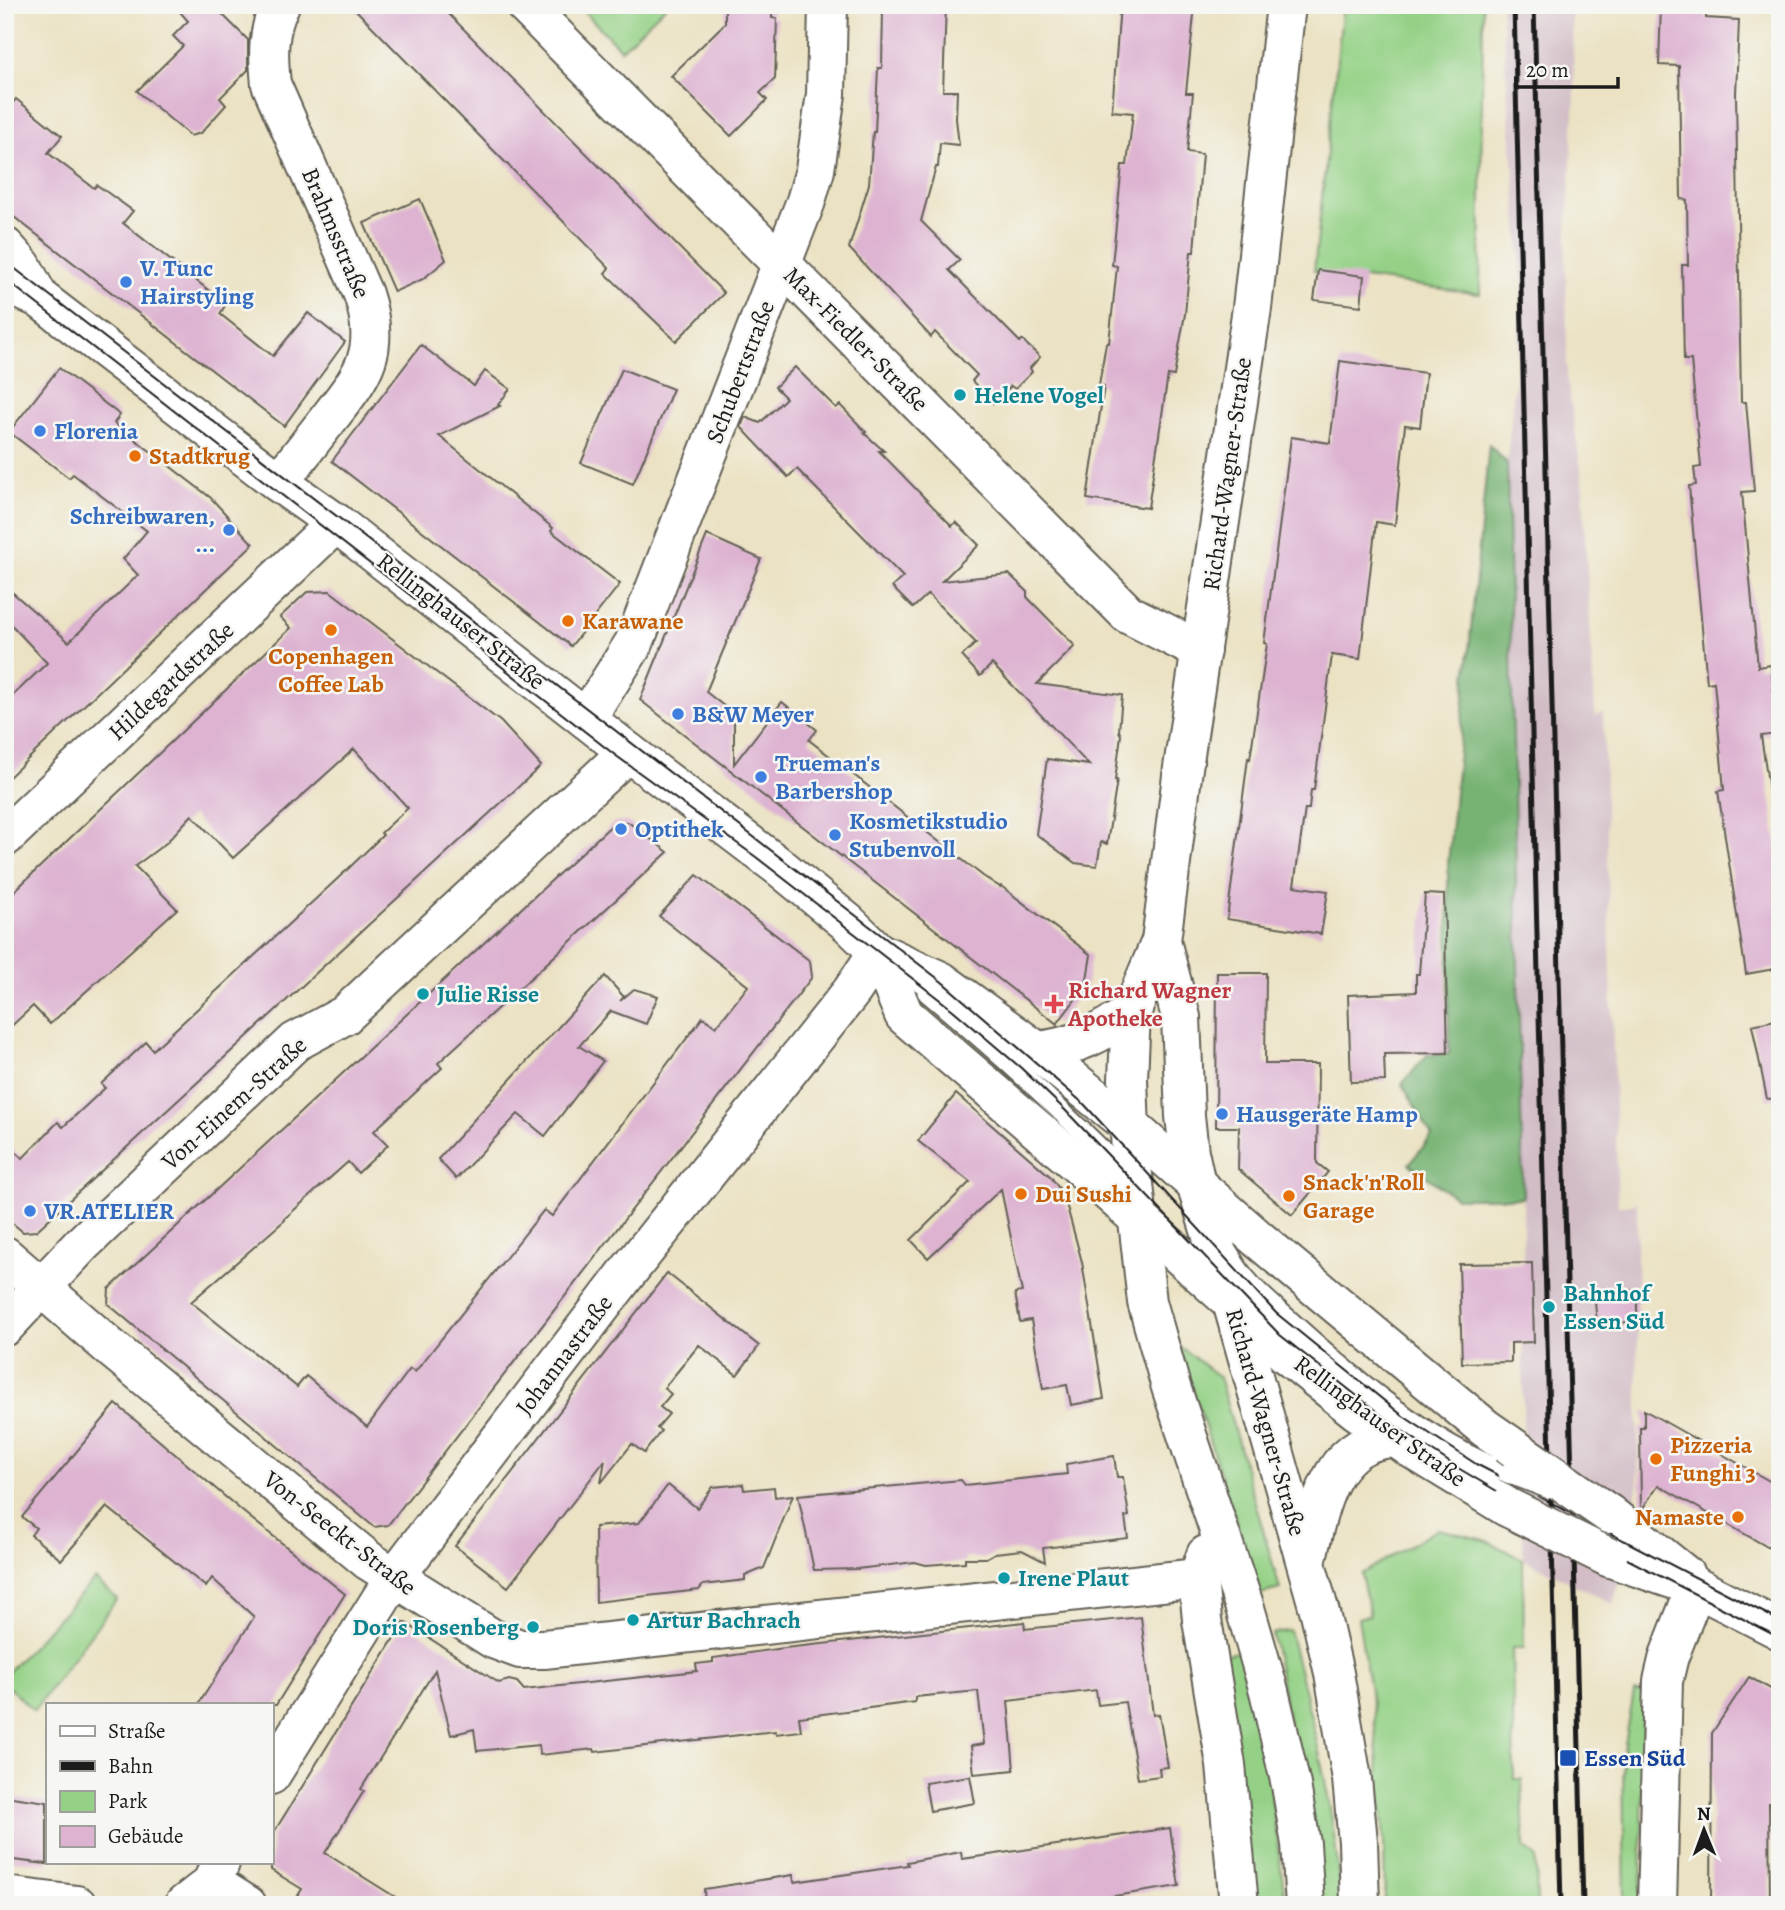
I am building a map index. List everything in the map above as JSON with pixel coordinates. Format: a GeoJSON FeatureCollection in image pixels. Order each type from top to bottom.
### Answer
{"type":"FeatureCollection","features":[{"type":"Feature","properties":{"kind":"street","name":"Brahmsstraße"},"geometry":{"type":"LineString","coordinates":[[278,482],[357,382],[368,355],[371,335],[369,311],[363,294],[271,83],[268,46],[280,5]]}},
{"type":"Feature","properties":{"kind":"street","name":"Max-Fiedler-Straße"},"geometry":{"type":"LineString","coordinates":[[525,5],[1128,614],[1201,651]]}},
{"type":"Feature","properties":{"kind":"street","name":"Schubertstraße"},"geometry":{"type":"LineString","coordinates":[[586,719],[634,643],[783,265],[815,170],[826,94],[828,5]]}},
{"type":"Feature","properties":{"kind":"street","name":"Richard-Wagner-Straße"},"geometry":{"type":"LineString","coordinates":[[1286,5],[1252,308],[1183,768],[1161,941],[1131,1013],[1128,1079],[1147,1302],[1171,1388],[1245,1608],[1280,1734],[1301,1844],[1305,1905]]}},
{"type":"Feature","properties":{"kind":"street","name":"Rellinghauser Straße"},"geometry":{"type":"LineString","coordinates":[[5,247],[22,266],[22,290],[336,523],[781,868],[848,923],[878,952],[941,981],[1037,1051],[1130,1127],[1485,1428],[1508,1475],[1608,1557],[1696,1587],[1780,1630]]}},
{"type":"Feature","properties":{"kind":"street","name":"Hildegardstraße"},"geometry":{"type":"LineString","coordinates":[[5,837],[336,523]]}},
{"type":"Feature","properties":{"kind":"street","name":"Von-Einem-Straße"},"geometry":{"type":"LineString","coordinates":[[5,1326],[82,1244],[295,1042],[345,1015],[628,752]]}},
{"type":"Feature","properties":{"kind":"street","name":"Richard-Wagner-Straße"},"geometry":{"type":"LineString","coordinates":[[1161,941],[1181,1017],[1185,1116],[1196,1184],[1325,1632],[1343,1721],[1358,1842],[1360,1905]]}},
{"type":"Feature","properties":{"kind":"street","name":"Rellinghauser Straße"},"geometry":{"type":"LineString","coordinates":[[878,952],[904,1015],[1076,1163],[1232,1302],[1286,1354],[1357,1411],[1449,1473],[1508,1475],[1609,1514],[1675,1566],[1696,1587]]}},
{"type":"Feature","properties":{"kind":"street","name":"Johannastraße"},"geometry":{"type":"LineString","coordinates":[[273,1771],[394,1578],[627,1273],[852,991],[878,952]]}},
{"type":"Feature","properties":{"kind":"street"},"geometry":{"type":"LineString","coordinates":[[1037,1051],[1063,1048],[1083,1041],[1131,1013]]}},
{"type":"Feature","properties":{"kind":"street","name":"Von-Seeckt-Straße"},"geometry":{"type":"LineString","coordinates":[[5,1256],[143,1375],[369,1561],[493,1639],[520,1649],[1198,1578]]}},
{"type":"Feature","properties":{"kind":"street"},"geometry":{"type":"LineString","coordinates":[[1306,1562],[1322,1499],[1335,1471],[1363,1446],[1396,1438]]}},
{"type":"Feature","properties":{"kind":"street"},"geometry":{"type":"LineString","coordinates":[[1216,1523],[1198,1578],[1202,1620],[1226,1765],[1239,1905]]}},
{"type":"Feature","properties":{"kind":"street"},"geometry":{"type":"LineString","coordinates":[[1657,1905],[1663,1681],[1669,1656],[1696,1587]]}},
{"type":"Feature","properties":{"kind":"street"},"geometry":{"type":"LineString","coordinates":[[206,1883],[247,1905]]}},
{"type":"Feature","properties":{"kind":"street"},"geometry":{"type":"LineString","coordinates":[[5,1896],[77,1905]]}},
{"type":"Feature","properties":{"kind":"shaded area"},"geometry":{"type":"Polygon","coordinates":[[[1501,5],[1571,5],[1575,96],[1566,249],[1567,377],[1582,477],[1595,716],[1603,712],[1618,1207],[1637,1202],[1638,1482],[1624,1562],[1613,1604],[1523,1559],[1523,1198],[1507,463],[1523,292],[1501,5]]]}},
{"type":"Feature","properties":{"kind":"green space"},"geometry":{"type":"Polygon","coordinates":[[[578,5],[667,5],[621,50],[578,5]]]}},
{"type":"Feature","properties":{"kind":"green space"},"geometry":{"type":"Polygon","coordinates":[[[1343,5],[1483,5],[1480,294],[1314,271],[1343,5]]]}},
{"type":"Feature","properties":{"kind":"green space"},"geometry":{"type":"Polygon","coordinates":[[[1489,445],[1507,463],[1523,1198],[1456,1198],[1409,1164],[1432,1136],[1402,1084],[1427,1055],[1449,1054],[1448,864],[1489,445]]]}},
{"type":"Feature","properties":{"kind":"green space"},"geometry":{"type":"Polygon","coordinates":[[[1178,1345],[1219,1377],[1280,1589],[1260,1594],[1178,1345]]]}},
{"type":"Feature","properties":{"kind":"green space"},"geometry":{"type":"Polygon","coordinates":[[[1438,1529],[1485,1540],[1523,1559],[1524,1648],[1512,1648],[1514,1779],[1522,1779],[1524,1848],[1536,1857],[1537,1905],[1385,1905],[1384,1841],[1374,1715],[1358,1618],[1370,1615],[1361,1574],[1438,1529]]]}},
{"type":"Feature","properties":{"kind":"green space"},"geometry":{"type":"Polygon","coordinates":[[[95,1579],[117,1599],[34,1711],[5,1684],[5,1675],[95,1579]]]}},
{"type":"Feature","properties":{"kind":"green space"},"geometry":{"type":"Polygon","coordinates":[[[1289,1630],[1329,1800],[1340,1905],[1323,1905],[1272,1634],[1289,1630]]]}},
{"type":"Feature","properties":{"kind":"green space"},"geometry":{"type":"Polygon","coordinates":[[[1240,1651],[1270,1787],[1286,1905],[1253,1905],[1225,1655],[1240,1651]]]}},
{"type":"Feature","properties":{"kind":"green space"},"geometry":{"type":"Polygon","coordinates":[[[1634,1692],[1644,1693],[1641,1905],[1625,1905],[1623,1756],[1634,1692]]]}},
{"type":"Feature","properties":{"kind":"building"},"geometry":{"type":"Polygon","coordinates":[[[174,5],[213,5],[248,40],[248,70],[220,98],[226,105],[201,133],[190,136],[137,91],[183,46],[173,36],[188,21],[174,5]]]}},
{"type":"Feature","properties":{"kind":"building"},"geometry":{"type":"Polygon","coordinates":[[[351,5],[440,5],[724,293],[676,341],[605,273],[609,268],[351,5]]]}},
{"type":"Feature","properties":{"kind":"building"},"geometry":{"type":"Polygon","coordinates":[[[725,5],[772,5],[772,18],[777,18],[775,79],[760,93],[767,100],[731,136],[671,76],[725,23],[725,5]]]}},
{"type":"Feature","properties":{"kind":"building"},"geometry":{"type":"Polygon","coordinates":[[[883,5],[946,5],[943,91],[957,91],[959,145],[940,143],[938,167],[921,221],[960,260],[949,270],[1020,342],[1022,340],[1040,357],[1030,368],[1032,372],[1015,389],[1011,386],[993,403],[972,381],[977,375],[935,332],[931,337],[849,248],[869,184],[878,68],[882,68],[883,5]]]}},
{"type":"Feature","properties":{"kind":"building"},"geometry":{"type":"Polygon","coordinates":[[[1120,5],[1195,5],[1186,93],[1193,93],[1187,152],[1202,154],[1194,252],[1191,252],[1185,314],[1174,376],[1168,375],[1148,508],[1087,499],[1104,386],[1099,385],[1106,343],[1109,343],[1117,266],[1112,265],[1122,165],[1127,165],[1133,113],[1112,111],[1120,5]]]}},
{"type":"Feature","properties":{"kind":"building"},"geometry":{"type":"Polygon","coordinates":[[[1661,5],[1706,5],[1706,18],[1739,20],[1736,94],[1741,402],[1746,402],[1754,491],[1742,492],[1758,667],[1771,665],[1777,734],[1761,736],[1780,862],[1780,968],[1746,974],[1718,791],[1724,790],[1714,682],[1707,683],[1689,486],[1696,485],[1694,468],[1701,467],[1691,360],[1684,360],[1682,265],[1688,265],[1687,200],[1681,199],[1679,66],[1659,65],[1661,5]]]}},
{"type":"Feature","properties":{"kind":"building"},"geometry":{"type":"Polygon","coordinates":[[[16,99],[62,136],[48,153],[94,188],[97,185],[133,211],[123,223],[226,304],[220,314],[273,356],[308,313],[345,342],[284,426],[5,210],[5,113],[16,99]]]}},
{"type":"Feature","properties":{"kind":"building"},"geometry":{"type":"Polygon","coordinates":[[[420,199],[446,260],[423,279],[394,292],[364,223],[420,199]]]}},
{"type":"Feature","properties":{"kind":"building"},"geometry":{"type":"Polygon","coordinates":[[[1318,270],[1364,276],[1361,306],[1314,300],[1318,270]]]}},
{"type":"Feature","properties":{"kind":"building"},"geometry":{"type":"Polygon","coordinates":[[[421,345],[474,386],[485,371],[510,389],[498,405],[500,406],[439,436],[553,528],[551,531],[620,584],[571,646],[332,461],[421,345]]]}},
{"type":"Feature","properties":{"kind":"building"},"geometry":{"type":"Polygon","coordinates":[[[1340,361],[1426,373],[1420,427],[1405,425],[1395,525],[1376,522],[1360,659],[1332,655],[1314,790],[1311,790],[1309,809],[1305,809],[1294,886],[1328,891],[1321,934],[1227,919],[1248,758],[1250,759],[1267,644],[1264,643],[1291,437],[1330,443],[1340,361]]]}},
{"type":"Feature","properties":{"kind":"building"},"geometry":{"type":"Polygon","coordinates":[[[795,367],[836,408],[840,405],[884,451],[879,451],[952,526],[956,522],[979,545],[942,581],[1009,574],[1027,591],[1027,597],[1075,646],[1037,684],[1122,695],[1117,780],[1107,844],[1101,842],[1097,866],[1075,863],[1036,834],[1047,759],[1089,765],[992,664],[980,676],[962,656],[976,643],[928,594],[913,608],[892,587],[903,577],[797,469],[788,477],[741,427],[745,417],[760,423],[786,398],[775,387],[795,367]]]}},
{"type":"Feature","properties":{"kind":"building"},"geometry":{"type":"Polygon","coordinates":[[[59,368],[120,415],[114,423],[211,498],[253,544],[5,781],[5,703],[47,663],[5,618],[5,586],[69,642],[138,575],[123,559],[147,531],[73,474],[69,478],[9,432],[59,368]]]}},
{"type":"Feature","properties":{"kind":"building"},"geometry":{"type":"Polygon","coordinates":[[[622,369],[673,389],[633,484],[581,463],[622,369]]]}},
{"type":"Feature","properties":{"kind":"building"},"geometry":{"type":"Polygon","coordinates":[[[707,535],[761,559],[706,692],[734,714],[734,764],[782,702],[817,730],[809,740],[983,876],[1001,886],[1091,955],[1086,985],[1057,1024],[640,700],[707,535]]]}},
{"type":"Feature","properties":{"kind":"building"},"geometry":{"type":"Polygon","coordinates":[[[330,591],[501,722],[541,766],[36,1231],[23,1232],[5,1217],[5,1144],[23,1158],[58,1122],[63,1127],[105,1088],[101,1084],[146,1042],[153,1050],[348,869],[408,808],[354,749],[233,858],[192,815],[166,843],[135,866],[177,909],[50,1024],[33,1006],[5,1032],[5,900],[291,628],[280,617],[307,592],[330,591]]]}},
{"type":"Feature","properties":{"kind":"building"},"geometry":{"type":"Polygon","coordinates":[[[615,822],[628,822],[668,852],[438,1063],[442,1068],[374,1131],[388,1145],[358,1173],[348,1162],[191,1302],[297,1387],[306,1376],[367,1427],[410,1369],[415,1372],[544,1210],[552,1216],[703,1017],[716,1027],[748,986],[659,916],[697,875],[810,961],[812,977],[388,1525],[374,1527],[108,1304],[109,1289],[615,822]]]}},
{"type":"Feature","properties":{"kind":"building"},"geometry":{"type":"Polygon","coordinates":[[[1425,894],[1444,895],[1448,1053],[1384,1054],[1385,1081],[1351,1082],[1348,995],[1416,992],[1425,894]]]}},
{"type":"Feature","properties":{"kind":"building"},"geometry":{"type":"Polygon","coordinates":[[[1217,973],[1266,973],[1265,1064],[1318,1064],[1317,1163],[1328,1172],[1292,1215],[1238,1169],[1239,1127],[1216,1127],[1217,973]]]}},
{"type":"Feature","properties":{"kind":"building"},"geometry":{"type":"Polygon","coordinates":[[[605,976],[624,997],[620,1001],[634,989],[658,996],[646,1024],[611,1011],[579,1046],[603,1061],[545,1136],[518,1114],[456,1179],[438,1159],[605,976]]]}},
{"type":"Feature","properties":{"kind":"building"},"geometry":{"type":"Polygon","coordinates":[[[1780,1019],[1780,1098],[1767,1099],[1752,1025],[1780,1019]]]}},
{"type":"Feature","properties":{"kind":"building"},"geometry":{"type":"Polygon","coordinates":[[[956,1094],[1051,1177],[1064,1196],[1082,1262],[1104,1399],[1071,1405],[1067,1385],[1043,1389],[1031,1320],[1020,1322],[1015,1293],[1022,1292],[1001,1189],[928,1258],[911,1240],[970,1182],[918,1141],[956,1094]]]}},
{"type":"Feature","properties":{"kind":"building","name":"Bahnhof Essen Süd"},"geometry":{"type":"Polygon","coordinates":[[[1532,1263],[1534,1342],[1511,1343],[1511,1362],[1462,1363],[1459,1264],[1532,1263]]]}},
{"type":"Feature","properties":{"kind":"building"},"geometry":{"type":"Polygon","coordinates":[[[667,1273],[759,1346],[737,1375],[699,1345],[664,1388],[671,1394],[660,1407],[669,1414],[657,1428],[661,1431],[644,1453],[632,1444],[601,1483],[605,1460],[508,1587],[455,1546],[667,1273]]]}},
{"type":"Feature","properties":{"kind":"building"},"geometry":{"type":"Polygon","coordinates":[[[1637,1290],[1637,1322],[1597,1323],[1594,1292],[1637,1290]]]}},
{"type":"Feature","properties":{"kind":"building"},"geometry":{"type":"Polygon","coordinates":[[[116,1404],[345,1594],[276,1705],[199,1703],[254,1617],[212,1578],[206,1587],[107,1507],[61,1560],[31,1535],[36,1528],[22,1517],[116,1404]]]}},
{"type":"Feature","properties":{"kind":"building"},"geometry":{"type":"Polygon","coordinates":[[[1644,1410],[1780,1487],[1780,1554],[1658,1485],[1641,1511],[1640,1427],[1644,1427],[1644,1410]]]}},
{"type":"Feature","properties":{"kind":"building"},"geometry":{"type":"Polygon","coordinates":[[[1114,1456],[1117,1477],[1123,1477],[1129,1516],[1125,1517],[1128,1538],[1043,1548],[1045,1562],[1022,1550],[995,1553],[986,1558],[965,1558],[965,1562],[926,1565],[915,1562],[857,1569],[814,1570],[798,1495],[961,1480],[965,1485],[1067,1474],[1066,1464],[1114,1456]]]}},
{"type":"Feature","properties":{"kind":"building"},"geometry":{"type":"Polygon","coordinates":[[[743,1484],[744,1490],[774,1487],[775,1497],[793,1495],[764,1568],[745,1576],[745,1580],[703,1585],[699,1590],[596,1602],[595,1527],[639,1523],[668,1485],[697,1508],[713,1487],[743,1484]]]}},
{"type":"Feature","properties":{"kind":"building"},"geometry":{"type":"Polygon","coordinates":[[[1141,1617],[1153,1715],[1159,1714],[1168,1767],[1159,1768],[1160,1776],[1138,1779],[1125,1702],[1098,1705],[1096,1690],[1008,1701],[1014,1770],[974,1774],[971,1746],[984,1744],[978,1691],[915,1697],[915,1702],[799,1717],[801,1731],[776,1734],[775,1731],[595,1752],[594,1749],[540,1755],[539,1745],[477,1751],[474,1729],[451,1735],[435,1670],[361,1789],[364,1791],[325,1853],[408,1905],[292,1905],[302,1889],[271,1870],[273,1834],[404,1622],[499,1683],[509,1680],[517,1682],[524,1690],[697,1671],[696,1664],[713,1662],[713,1658],[785,1648],[1024,1622],[1025,1629],[1141,1617]]]}},
{"type":"Feature","properties":{"kind":"building"},"geometry":{"type":"Polygon","coordinates":[[[1749,1677],[1780,1694],[1780,1758],[1774,1755],[1774,1803],[1769,1803],[1770,1905],[1711,1905],[1712,1733],[1749,1677]]]}},
{"type":"Feature","properties":{"kind":"building"},"geometry":{"type":"Polygon","coordinates":[[[970,1776],[975,1803],[930,1811],[925,1783],[970,1776]]]}},
{"type":"Feature","properties":{"kind":"building"},"geometry":{"type":"Polygon","coordinates":[[[5,1796],[46,1802],[46,1864],[5,1859],[5,1796]]]}},
{"type":"Feature","properties":{"kind":"building"},"geometry":{"type":"Polygon","coordinates":[[[1170,1828],[1179,1886],[1056,1905],[705,1905],[704,1889],[793,1875],[794,1882],[908,1865],[907,1862],[961,1852],[962,1859],[1170,1828]]]}},
{"type":"Feature","properties":{"kind":"tram line"},"geometry":{"type":"LineString","coordinates":[[5,261],[941,981],[1084,1104],[1276,1313],[1403,1416],[1476,1464],[1780,1621]]}},
{"type":"Feature","properties":{"kind":"tram line"},"geometry":{"type":"LineString","coordinates":[[5,279],[615,755],[756,857],[953,1010],[1065,1110],[1280,1335],[1395,1426],[1507,1497],[1780,1638]]}},
{"type":"Feature","properties":{"kind":"railway"},"geometry":{"type":"LineString","coordinates":[[1514,5],[1561,1905]]}},
{"type":"Feature","properties":{"kind":"railway"},"geometry":{"type":"LineString","coordinates":[[1534,5],[1583,1905]]}},
{"type":"Feature","properties":{"kind":"place","name":"V. Tunc Hairstyling"},"geometry":{"type":"Point","coordinates":[126,282]}},
{"type":"Feature","properties":{"kind":"place","name":"Helene Vogel"},"geometry":{"type":"Point","coordinates":[960,395]}},
{"type":"Feature","properties":{"kind":"place","name":"Florenia"},"geometry":{"type":"Point","coordinates":[40,431]}},
{"type":"Feature","properties":{"kind":"place","name":"Stadtkrug"},"geometry":{"type":"Point","coordinates":[135,456]}},
{"type":"Feature","properties":{"kind":"place","name":"Schreibwaren, ..."},"geometry":{"type":"Point","coordinates":[229,530]}},
{"type":"Feature","properties":{"kind":"place","name":"Karawane"},"geometry":{"type":"Point","coordinates":[568,621]}},
{"type":"Feature","properties":{"kind":"place","name":"Copenhagen Coffee Lab"},"geometry":{"type":"Point","coordinates":[331,630]}},
{"type":"Feature","properties":{"kind":"place","name":"B&W Meyer"},"geometry":{"type":"Point","coordinates":[678,714]}},
{"type":"Feature","properties":{"kind":"place","name":"Trueman's Barbershop"},"geometry":{"type":"Point","coordinates":[761,777]}},
{"type":"Feature","properties":{"kind":"place","name":"Optithek"},"geometry":{"type":"Point","coordinates":[621,829]}},
{"type":"Feature","properties":{"kind":"place","name":"Kosmetikstudio Stubenvoll"},"geometry":{"type":"Point","coordinates":[835,835]}},
{"type":"Feature","properties":{"kind":"place","name":"Julie Risse"},"geometry":{"type":"Point","coordinates":[423,994]}},
{"type":"Feature","properties":{"kind":"place","name":"Richard Wagner Apotheke"},"geometry":{"type":"Point","coordinates":[1054,1004]}},
{"type":"Feature","properties":{"kind":"place","name":"Hausgeräte Hamp"},"geometry":{"type":"Point","coordinates":[1222,1114]}},
{"type":"Feature","properties":{"kind":"place","name":"Dui Sushi"},"geometry":{"type":"Point","coordinates":[1021,1194]}},
{"type":"Feature","properties":{"kind":"place","name":"Snack'n'Roll Garage"},"geometry":{"type":"Point","coordinates":[1289,1196]}},
{"type":"Feature","properties":{"kind":"place","name":"VR.ATELIER"},"geometry":{"type":"Point","coordinates":[30,1211]}},
{"type":"Feature","properties":{"kind":"place","name":"Bahnhof Essen Süd"},"geometry":{"type":"Point","coordinates":[1549,1307]}},
{"type":"Feature","properties":{"kind":"place","name":"Pizzeria Funghi 3"},"geometry":{"type":"Point","coordinates":[1656,1459]}},
{"type":"Feature","properties":{"kind":"place","name":"Namaste"},"geometry":{"type":"Point","coordinates":[1738,1517]}},
{"type":"Feature","properties":{"kind":"place","name":"Irene Plaut"},"geometry":{"type":"Point","coordinates":[1004,1578]}},
{"type":"Feature","properties":{"kind":"place","name":"Artur Bachrach"},"geometry":{"type":"Point","coordinates":[633,1620]}},
{"type":"Feature","properties":{"kind":"place","name":"Doris Rosenberg"},"geometry":{"type":"Point","coordinates":[533,1627]}},
{"type":"Feature","properties":{"kind":"place","name":"Essen Süd"},"geometry":{"type":"Point","coordinates":[1568,1758]}}]}
